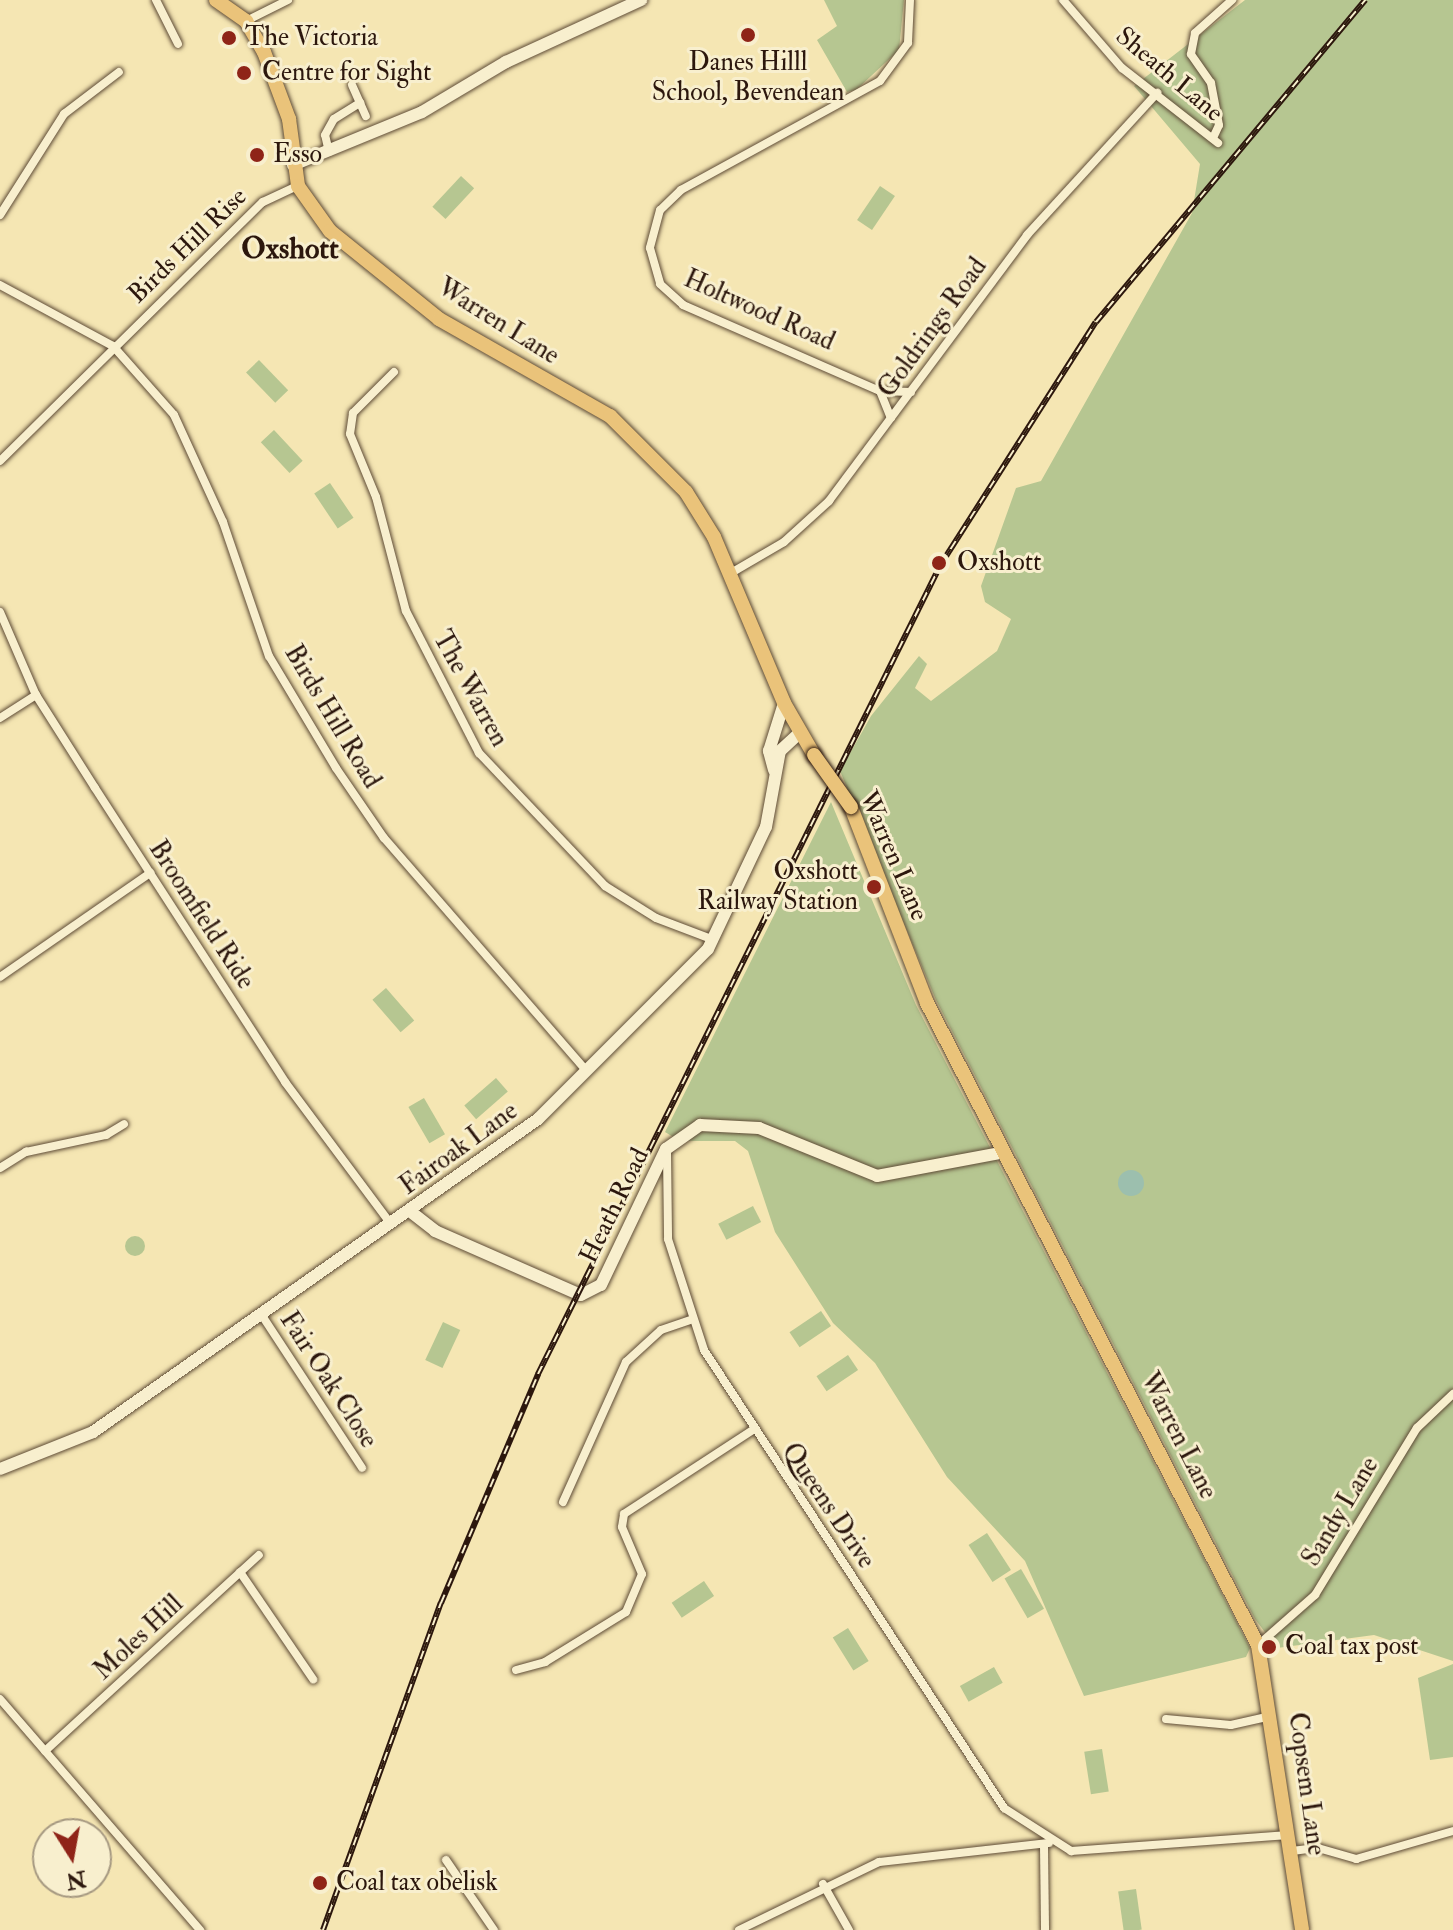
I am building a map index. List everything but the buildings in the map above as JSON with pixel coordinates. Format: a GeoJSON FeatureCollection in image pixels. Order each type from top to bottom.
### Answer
{"type":"FeatureCollection","features":[{"type":"Feature","properties":{"kind":"main road"},"geometry":{"type":"LineString","coordinates":[[216,0],[246,21],[284,105],[298,186]]}},
{"type":"Feature","properties":{"kind":"main road"},"geometry":{"type":"LineString","coordinates":[[293,165],[329,154],[641,0]]}},
{"type":"Feature","properties":{"kind":"main road","name":"Warren Lane"},"geometry":{"type":"LineString","coordinates":[[298,186],[330,231],[439,319],[636,437],[701,512],[731,573],[799,733],[851,807],[927,1003],[1258,1645]]}},
{"type":"Feature","properties":{"kind":"main road"},"geometry":{"type":"LineString","coordinates":[[775,773],[769,751],[784,703]]}},
{"type":"Feature","properties":{"kind":"main road","name":"Fairoak Lane"},"geometry":{"type":"LineString","coordinates":[[0,1469],[93,1432],[518,1137],[584,1068],[696,967],[714,940],[766,827],[775,773],[784,743],[799,733]]}},
{"type":"Feature","properties":{"kind":"main road","name":"Heath Road"},"geometry":{"type":"LineString","coordinates":[[411,1212],[435,1231],[581,1295],[601,1285],[666,1149],[686,1130],[717,1123],[759,1128],[877,1176],[1005,1152]]}},
{"type":"Feature","properties":{"kind":"main road","name":"Copsem Lane"},"geometry":{"type":"LineString","coordinates":[[1258,1645],[1272,1716],[1302,1930]]}},
{"type":"Feature","properties":{"kind":"street"},"geometry":{"type":"LineString","coordinates":[[156,0],[178,44]]}},
{"type":"Feature","properties":{"kind":"street"},"geometry":{"type":"LineString","coordinates":[[246,21],[288,0]]}},
{"type":"Feature","properties":{"kind":"street","name":"Holtwood Road"},"geometry":{"type":"LineString","coordinates":[[910,0],[908,43],[880,81],[681,190],[651,228],[654,268],[671,296],[880,391],[911,392]]}},
{"type":"Feature","properties":{"kind":"street","name":"Sheath Lane"},"geometry":{"type":"LineString","coordinates":[[1063,0],[1122,68],[1216,140],[1219,131],[1211,83],[1191,54],[1195,33],[1232,0]]}},
{"type":"Feature","properties":{"kind":"street"},"geometry":{"type":"LineString","coordinates":[[0,215],[64,114],[119,72]]}},
{"type":"Feature","properties":{"kind":"street"},"geometry":{"type":"LineString","coordinates":[[352,85],[366,116]]}},
{"type":"Feature","properties":{"kind":"street","name":"Goldrings Road"},"geometry":{"type":"LineString","coordinates":[[731,573],[810,521],[911,392],[1027,235],[1157,93]]}},
{"type":"Feature","properties":{"kind":"street"},"geometry":{"type":"LineString","coordinates":[[329,154],[325,135],[334,119],[360,103]]}},
{"type":"Feature","properties":{"kind":"street","name":"Birds Hill Rise"},"geometry":{"type":"LineString","coordinates":[[113,346],[268,197],[298,186]]}},
{"type":"Feature","properties":{"kind":"street"},"geometry":{"type":"LineString","coordinates":[[0,285],[113,346],[0,461]]}},
{"type":"Feature","properties":{"kind":"street","name":"Birds Hill Road"},"geometry":{"type":"LineString","coordinates":[[113,346],[174,415],[223,522],[269,656],[345,781],[384,838],[584,1068]]}},
{"type":"Feature","properties":{"kind":"street","name":"The Warren"},"geometry":{"type":"LineString","coordinates":[[394,372],[353,413],[350,434],[376,497],[406,611],[479,753],[605,886],[656,918],[714,940]]}},
{"type":"Feature","properties":{"kind":"street"},"geometry":{"type":"LineString","coordinates":[[880,391],[891,418]]}},
{"type":"Feature","properties":{"kind":"street","name":"Broomfield Ride"},"geometry":{"type":"LineString","coordinates":[[0,612],[36,695],[316,1128],[392,1225]]}},
{"type":"Feature","properties":{"kind":"street"},"geometry":{"type":"LineString","coordinates":[[0,718],[36,695]]}},
{"type":"Feature","properties":{"kind":"street"},"geometry":{"type":"LineString","coordinates":[[0,977],[150,873]]}},
{"type":"Feature","properties":{"kind":"street"},"geometry":{"type":"LineString","coordinates":[[0,1168],[26,1152],[106,1135],[124,1124]]}},
{"type":"Feature","properties":{"kind":"street","name":"Queens Drive"},"geometry":{"type":"LineString","coordinates":[[666,1149],[668,1239],[690,1320],[753,1430],[994,1795],[1047,1844]]}},
{"type":"Feature","properties":{"kind":"street","name":"Fair Oak Close"},"geometry":{"type":"LineString","coordinates":[[261,1314],[362,1468]]}},
{"type":"Feature","properties":{"kind":"street"},"geometry":{"type":"LineString","coordinates":[[563,1502],[626,1362],[661,1330],[690,1320]]}},
{"type":"Feature","properties":{"kind":"street","name":"Sandy Lane"},"geometry":{"type":"LineString","coordinates":[[1258,1645],[1315,1595],[1417,1428],[1453,1394]]}},
{"type":"Feature","properties":{"kind":"street"},"geometry":{"type":"LineString","coordinates":[[516,1670],[545,1662],[626,1612],[642,1574],[622,1527],[624,1514],[753,1430]]}},
{"type":"Feature","properties":{"kind":"street","name":"Moles Hill"},"geometry":{"type":"LineString","coordinates":[[45,1751],[259,1555]]}},
{"type":"Feature","properties":{"kind":"street"},"geometry":{"type":"LineString","coordinates":[[240,1572],[313,1679]]}},
{"type":"Feature","properties":{"kind":"street"},"geometry":{"type":"LineString","coordinates":[[0,1699],[200,1930]]}},
{"type":"Feature","properties":{"kind":"street"},"geometry":{"type":"LineString","coordinates":[[1166,1719],[1231,1725],[1272,1716]]}},
{"type":"Feature","properties":{"kind":"street"},"geometry":{"type":"LineString","coordinates":[[1292,1851],[1318,1848],[1356,1859],[1453,1831]]}},
{"type":"Feature","properties":{"kind":"street"},"geometry":{"type":"LineString","coordinates":[[739,1930],[823,1884],[914,1855],[1047,1844],[1105,1852],[1289,1835]]}},
{"type":"Feature","properties":{"kind":"street"},"geometry":{"type":"LineString","coordinates":[[1045,1930],[1047,1844]]}},
{"type":"Feature","properties":{"kind":"street"},"geometry":{"type":"LineString","coordinates":[[446,1860],[494,1930]]}},
{"type":"Feature","properties":{"kind":"street"},"geometry":{"type":"LineString","coordinates":[[823,1884],[849,1930]]}},
{"type":"Feature","properties":{"kind":"green space"},"geometry":{"type":"Polygon","coordinates":[[[824,0],[904,0],[899,50],[856,90],[847,92],[817,40],[837,26],[824,0]]]}},
{"type":"Feature","properties":{"kind":"green space"},"geometry":{"type":"Polygon","coordinates":[[[1245,0],[1453,0],[1453,1661],[1374,1635],[1277,1648],[1255,1619],[936,1000],[840,771],[871,716],[919,656],[927,664],[915,688],[931,701],[997,651],[1011,619],[985,602],[981,586],[1016,488],[1041,481],[1192,213],[1200,164],[1134,86],[1245,0]]]}},
{"type":"Feature","properties":{"kind":"green space"},"geometry":{"type":"Polygon","coordinates":[[[461,176],[474,188],[446,219],[432,207],[461,176]]]}},
{"type":"Feature","properties":{"kind":"green space"},"geometry":{"type":"Polygon","coordinates":[[[880,186],[895,196],[872,230],[857,220],[880,186]]]}},
{"type":"Feature","properties":{"kind":"green space"},"geometry":{"type":"Polygon","coordinates":[[[259,360],[288,390],[275,403],[246,373],[259,360]]]}},
{"type":"Feature","properties":{"kind":"green space"},"geometry":{"type":"Polygon","coordinates":[[[274,430],[303,461],[289,473],[261,442],[274,430]]]}},
{"type":"Feature","properties":{"kind":"green space"},"geometry":{"type":"Polygon","coordinates":[[[330,483],[353,518],[338,528],[314,494],[330,483]]]}},
{"type":"Feature","properties":{"kind":"green space"},"geometry":{"type":"Polygon","coordinates":[[[831,802],[916,1005],[1250,1648],[1246,1657],[1084,1696],[1025,1561],[947,1477],[875,1363],[833,1323],[775,1232],[748,1151],[735,1141],[680,1141],[665,1132],[831,802]]]}},
{"type":"Feature","properties":{"kind":"green space"},"geometry":{"type":"Polygon","coordinates":[[[386,988],[414,1020],[401,1032],[372,1000],[386,988]]]}},
{"type":"Feature","properties":{"kind":"green space"},"geometry":{"type":"Polygon","coordinates":[[[496,1078],[508,1092],[476,1119],[464,1106],[496,1078]]]}},
{"type":"Feature","properties":{"kind":"green space"},"geometry":{"type":"Polygon","coordinates":[[[424,1098],[445,1134],[429,1143],[408,1107],[424,1098]]]}},
{"type":"Feature","properties":{"kind":"green space"},"geometry":{"type":"Polygon","coordinates":[[[753,1206],[761,1222],[726,1240],[718,1224],[753,1206]]]}},
{"type":"Feature","properties":{"kind":"green space"},"geometry":{"type":"Polygon","coordinates":[[[135,1236],[142,1239],[145,1246],[142,1253],[135,1256],[128,1253],[125,1246],[128,1239],[135,1236]]]}},
{"type":"Feature","properties":{"kind":"green space"},"geometry":{"type":"Polygon","coordinates":[[[821,1311],[831,1326],[800,1347],[789,1332],[821,1311]]]}},
{"type":"Feature","properties":{"kind":"green space"},"geometry":{"type":"Polygon","coordinates":[[[443,1322],[460,1330],[442,1368],[425,1360],[443,1322]]]}},
{"type":"Feature","properties":{"kind":"green space"},"geometry":{"type":"Polygon","coordinates":[[[848,1355],[858,1370],[827,1391],[816,1376],[848,1355]]]}},
{"type":"Feature","properties":{"kind":"green space"},"geometry":{"type":"Polygon","coordinates":[[[987,1533],[1011,1570],[993,1582],[969,1545],[987,1533]]]}},
{"type":"Feature","properties":{"kind":"green space"},"geometry":{"type":"Polygon","coordinates":[[[1021,1569],[1044,1609],[1028,1618],[1005,1578],[1021,1569]]]}},
{"type":"Feature","properties":{"kind":"green space"},"geometry":{"type":"Polygon","coordinates":[[[704,1581],[714,1596],[682,1618],[672,1603],[704,1581]]]}},
{"type":"Feature","properties":{"kind":"green space"},"geometry":{"type":"Polygon","coordinates":[[[848,1628],[869,1661],[853,1671],[833,1638],[848,1628]]]}},
{"type":"Feature","properties":{"kind":"green space"},"geometry":{"type":"Polygon","coordinates":[[[1453,1664],[1453,1757],[1430,1760],[1418,1678],[1453,1664]]]}},
{"type":"Feature","properties":{"kind":"green space"},"geometry":{"type":"Polygon","coordinates":[[[994,1667],[1003,1683],[969,1702],[960,1686],[994,1667]]]}},
{"type":"Feature","properties":{"kind":"green space"},"geometry":{"type":"Polygon","coordinates":[[[1102,1749],[1109,1791],[1091,1794],[1084,1752],[1102,1749]]]}},
{"type":"Feature","properties":{"kind":"green space"},"geometry":{"type":"Polygon","coordinates":[[[1136,1889],[1142,1930],[1124,1930],[1118,1892],[1136,1889]]]}},
{"type":"Feature","properties":{"kind":"shaded area"},"geometry":{"type":"Polygon","coordinates":[[[1131,1170],[1140,1174],[1144,1183],[1140,1192],[1131,1196],[1122,1192],[1118,1183],[1122,1174],[1131,1170]]]}},
{"type":"Feature","properties":{"kind":"railway"},"geometry":{"type":"LineString","coordinates":[[323,1930],[441,1603],[538,1374],[941,564],[1096,322],[1365,0]]}},
{"type":"Feature","properties":{"kind":"place","name":"Danes Hilll School, Bevendean"},"geometry":{"type":"Point","coordinates":[748,35]}},
{"type":"Feature","properties":{"kind":"place","name":"The Victoria"},"geometry":{"type":"Point","coordinates":[229,38]}},
{"type":"Feature","properties":{"kind":"place","name":"Centre for Sight"},"geometry":{"type":"Point","coordinates":[244,73]}},
{"type":"Feature","properties":{"kind":"place","name":"Esso"},"geometry":{"type":"Point","coordinates":[257,155]}},
{"type":"Feature","properties":{"kind":"place","name":"Oxshott"},"geometry":{"type":"Point","coordinates":[939,563]}},
{"type":"Feature","properties":{"kind":"place","name":"Oxshott Railway Station"},"geometry":{"type":"Point","coordinates":[874,887]}},
{"type":"Feature","properties":{"kind":"place","name":"Coal tax post"},"geometry":{"type":"Point","coordinates":[1269,1647]}},
{"type":"Feature","properties":{"kind":"place","name":"Coal tax obelisk"},"geometry":{"type":"Point","coordinates":[320,1883]}},
{"type":"Feature","properties":{"kind":"district","name":"Oxshott"},"geometry":{"type":"Point","coordinates":[290,249]}}]}
